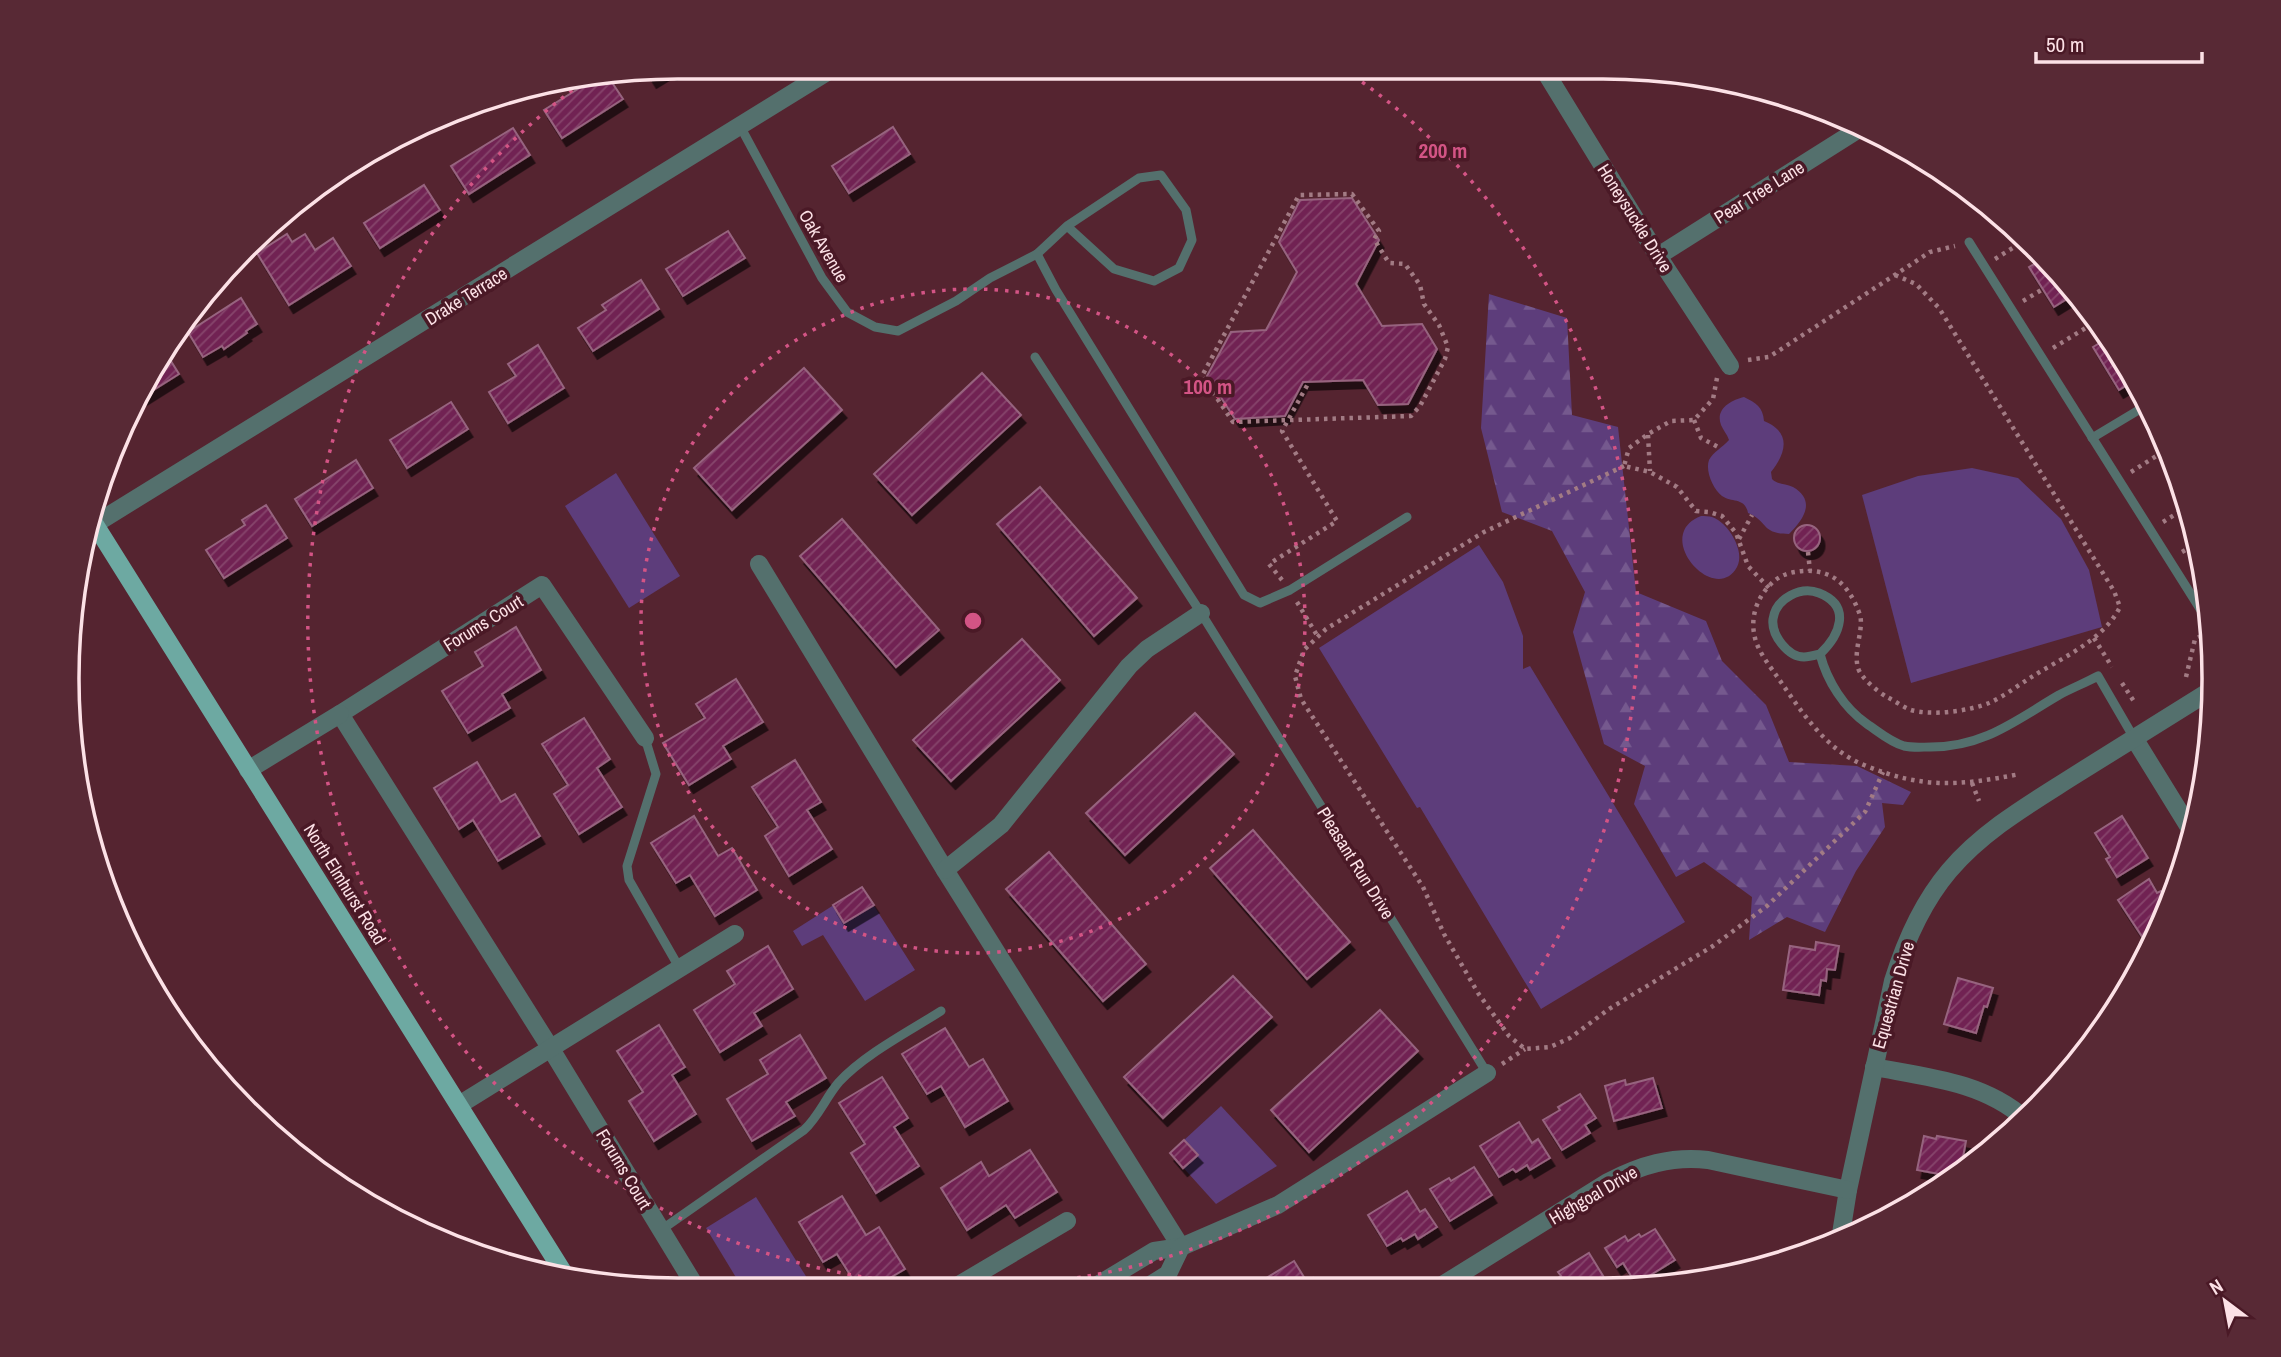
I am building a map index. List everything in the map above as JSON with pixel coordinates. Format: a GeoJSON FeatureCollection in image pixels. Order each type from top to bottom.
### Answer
{"type":"FeatureCollection","features":[{"type":"Feature","properties":{"kind":"main road","name":"North Elmhurst Road"},"geometry":{"type":"LineString","coordinates":[[98,529],[560,1267]]}},
{"type":"Feature","properties":{"kind":"street","name":"Drake Terrace"},"geometry":{"type":"LineString","coordinates":[[102,514],[816,79]]}},
{"type":"Feature","properties":{"kind":"street","name":"Honeysuckle Drive"},"geometry":{"type":"LineString","coordinates":[[1550,79],[1658,256],[1730,366]]}},
{"type":"Feature","properties":{"kind":"street","name":"Pear Tree Lane"},"geometry":{"type":"LineString","coordinates":[[1658,256],[1852,133]]}},
{"type":"Feature","properties":{"kind":"street"},"geometry":{"type":"LineString","coordinates":[[759,564],[945,870],[1181,1247]]}},
{"type":"Feature","properties":{"kind":"street","name":"Forums Court"},"geometry":{"type":"LineString","coordinates":[[248,770],[542,585],[645,738]]}},
{"type":"Feature","properties":{"kind":"street"},"geometry":{"type":"LineString","coordinates":[[945,870],[1000,825],[1129,666],[1147,649],[1201,613]]}},
{"type":"Feature","properties":{"kind":"street","name":"Equestrian Drive"},"geometry":{"type":"LineString","coordinates":[[1842,1228],[1874,1068],[1902,953],[1931,895],[1949,871],[1985,836],[2014,814],[2202,696]]}},
{"type":"Feature","properties":{"kind":"street","name":"Forums Court"},"geometry":{"type":"LineString","coordinates":[[340,714],[551,1049],[690,1278]]}},
{"type":"Feature","properties":{"kind":"street"},"geometry":{"type":"LineString","coordinates":[[2134,738],[2185,821]]}},
{"type":"Feature","properties":{"kind":"street"},"geometry":{"type":"LineString","coordinates":[[459,1105],[735,934]]}},
{"type":"Feature","properties":{"kind":"street"},"geometry":{"type":"LineString","coordinates":[[1874,1068],[1975,1089],[1997,1098],[2016,1113]]}},
{"type":"Feature","properties":{"kind":"street"},"geometry":{"type":"LineString","coordinates":[[1109,1278],[1154,1251],[1181,1247],[1278,1205],[1486,1073]]}},
{"type":"Feature","properties":{"kind":"street","name":"Highgoal Drive"},"geometry":{"type":"LineString","coordinates":[[1454,1278],[1608,1182],[1658,1161],[1690,1158],[1708,1160],[1848,1190]]}},
{"type":"Feature","properties":{"kind":"street"},"geometry":{"type":"LineString","coordinates":[[973,1278],[1067,1221]]}},
{"type":"Feature","properties":{"kind":"street"},"geometry":{"type":"LineString","coordinates":[[1162,1278],[1168,1274],[1181,1247]]}},
{"type":"Feature","properties":{"kind":"lane","name":"Oak Avenue"},"geometry":{"type":"LineString","coordinates":[[740,127],[822,278],[846,312],[875,327],[898,331],[1037,254]]}},
{"type":"Feature","properties":{"kind":"lane"},"geometry":{"type":"LineString","coordinates":[[1067,226],[1114,269],[1154,281],[1180,268],[1192,240],[1186,209],[1161,176],[1139,178],[1067,226],[1037,254],[1056,290],[1244,595],[1260,603],[1290,590],[1407,517]]}},
{"type":"Feature","properties":{"kind":"lane"},"geometry":{"type":"LineString","coordinates":[[1969,242],[2197,605]]}},
{"type":"Feature","properties":{"kind":"lane","name":"Pleasant Run Drive"},"geometry":{"type":"LineString","coordinates":[[1035,357],[1201,613],[1486,1073]]}},
{"type":"Feature","properties":{"kind":"lane"},"geometry":{"type":"LineString","coordinates":[[2092,438],[2138,410]]}},
{"type":"Feature","properties":{"kind":"lane"},"geometry":{"type":"LineString","coordinates":[[1812,590],[1826,596],[1839,611],[1840,626],[1834,642],[1821,654],[1803,658],[1787,650],[1776,635],[1773,619],[1781,602],[1794,593],[1812,590]]}},
{"type":"Feature","properties":{"kind":"lane"},"geometry":{"type":"LineString","coordinates":[[1821,654],[1824,669],[1838,695],[1857,717],[1882,735],[1908,747],[1943,747],[1978,741],[2098,676],[2134,738]]}},
{"type":"Feature","properties":{"kind":"lane"},"geometry":{"type":"LineString","coordinates":[[645,738],[656,774],[627,866],[629,880],[680,969]]}},
{"type":"Feature","properties":{"kind":"lane"},"geometry":{"type":"LineString","coordinates":[[661,1230],[804,1130],[816,1119],[838,1083],[857,1066],[941,1011]]}},
{"type":"Feature","properties":{"kind":"path"},"geometry":{"type":"LineString","coordinates":[[1352,194],[1379,231],[1374,239],[1389,263],[1405,264],[1420,285],[1424,304],[1439,325],[1448,347],[1445,359],[1412,416],[1287,420],[1233,422],[1202,376],[1299,195],[1352,194]]}},
{"type":"Feature","properties":{"kind":"path"},"geometry":{"type":"LineString","coordinates":[[1624,466],[1629,448],[1648,434],[1671,421],[1694,420],[1713,399],[1717,377],[1730,366],[1749,359],[1769,357],[1930,252],[1969,242]]}},
{"type":"Feature","properties":{"kind":"path"},"geometry":{"type":"LineString","coordinates":[[1984,266],[2017,245]]}},
{"type":"Feature","properties":{"kind":"path"},"geometry":{"type":"LineString","coordinates":[[1895,275],[1916,284],[1939,308],[2114,591],[2120,607],[2112,622],[2094,638],[1989,703],[1946,713],[1911,710],[1880,693],[1858,670],[1856,647],[1861,620],[1853,599],[1838,579],[1819,570],[1779,576],[1768,586],[1757,602],[1754,619],[1755,640],[1803,714],[1823,737],[1861,764],[1913,781],[1941,784],[1972,783],[2020,774]]}},
{"type":"Feature","properties":{"kind":"path"},"geometry":{"type":"LineString","coordinates":[[2011,308],[2043,289]]}},
{"type":"Feature","properties":{"kind":"path"},"geometry":{"type":"LineString","coordinates":[[2041,356],[2088,327]]}},
{"type":"Feature","properties":{"kind":"path"},"geometry":{"type":"LineString","coordinates":[[1309,382],[1282,431],[1337,521],[1269,564],[1290,590],[1318,637]]}},
{"type":"Feature","properties":{"kind":"path"},"geometry":{"type":"LineString","coordinates":[[1694,420],[1701,438],[1720,448]]}},
{"type":"Feature","properties":{"kind":"path"},"geometry":{"type":"LineString","coordinates":[[1648,434],[1650,472]]}},
{"type":"Feature","properties":{"kind":"path"},"geometry":{"type":"LineString","coordinates":[[2118,479],[2159,454]]}},
{"type":"Feature","properties":{"kind":"path"},"geometry":{"type":"LineString","coordinates":[[1525,1049],[1509,1036],[1478,993],[1444,934],[1423,887],[1301,699],[1295,676],[1304,650],[1326,629],[1484,532],[1624,466],[1650,472],[1677,487],[1696,511],[1722,516],[1739,539],[1748,566],[1781,602]]}},
{"type":"Feature","properties":{"kind":"path"},"geometry":{"type":"LineString","coordinates":[[2150,530],[2179,512]]}},
{"type":"Feature","properties":{"kind":"path"},"geometry":{"type":"LineString","coordinates":[[1739,539],[1752,515]]}},
{"type":"Feature","properties":{"kind":"path"},"geometry":{"type":"LineString","coordinates":[[1808,552],[1810,571]]}},
{"type":"Feature","properties":{"kind":"path"},"geometry":{"type":"LineString","coordinates":[[2186,677],[2195,639],[2201,636]]}},
{"type":"Feature","properties":{"kind":"path"},"geometry":{"type":"LineString","coordinates":[[1486,1073],[1525,1049],[1550,1047],[1570,1038],[1609,1009],[1713,946],[1767,906],[1865,812],[1883,772]]}},
{"type":"Feature","properties":{"kind":"path"},"geometry":{"type":"LineString","coordinates":[[1972,783],[1979,801]]}},
{"type":"Feature","properties":{"kind":"green space"},"geometry":{"type":"Polygon","coordinates":[[[1489,294],[1567,318],[1572,415],[1618,427],[1636,592],[1706,621],[1722,661],[1766,705],[1789,762],[1857,766],[1911,792],[1903,805],[1882,803],[1885,827],[1856,871],[1825,932],[1787,917],[1749,940],[1752,897],[1704,862],[1676,877],[1634,804],[1645,766],[1604,744],[1573,632],[1585,592],[1552,531],[1502,512],[1481,428],[1489,294]]]}},
{"type":"Feature","properties":{"kind":"green space"},"geometry":{"type":"Polygon","coordinates":[[[1744,397],[1758,406],[1764,421],[1779,431],[1782,437],[1783,450],[1771,472],[1772,479],[1800,492],[1806,504],[1803,517],[1789,534],[1769,529],[1748,513],[1741,502],[1722,496],[1711,480],[1709,460],[1729,440],[1721,425],[1720,414],[1729,403],[1744,397]]]}},
{"type":"Feature","properties":{"kind":"green space"},"geometry":{"type":"Polygon","coordinates":[[[1972,468],[2018,478],[2061,519],[2089,570],[2102,627],[1911,683],[1862,495],[1918,476],[1972,468]]]}},
{"type":"Feature","properties":{"kind":"green space"},"geometry":{"type":"Polygon","coordinates":[[[616,473],[680,576],[629,608],[565,506],[616,473]]]}},
{"type":"Feature","properties":{"kind":"green space"},"geometry":{"type":"Polygon","coordinates":[[[1701,516],[1718,520],[1734,538],[1739,561],[1727,577],[1715,579],[1703,573],[1692,564],[1685,551],[1682,538],[1687,525],[1701,516]]]}},
{"type":"Feature","properties":{"kind":"green space"},"geometry":{"type":"Polygon","coordinates":[[[1479,545],[1503,582],[1523,636],[1523,669],[1530,666],[1685,922],[1541,1009],[1420,807],[1417,808],[1319,648],[1479,545]]]}},
{"type":"Feature","properties":{"kind":"green space"},"geometry":{"type":"Polygon","coordinates":[[[862,887],[915,970],[865,1001],[823,935],[802,946],[793,931],[862,887]]]}},
{"type":"Feature","properties":{"kind":"green space"},"geometry":{"type":"Polygon","coordinates":[[[1221,1106],[1277,1166],[1216,1204],[1170,1153],[1221,1106]]]}},
{"type":"Feature","properties":{"kind":"green space"},"geometry":{"type":"Polygon","coordinates":[[[756,1197],[807,1278],[736,1278],[706,1228],[756,1197]]]}},
{"type":"Feature","properties":{"kind":"building"},"geometry":{"type":"Polygon","coordinates":[[[612,83],[623,99],[562,138],[544,110],[582,87],[600,84],[612,83]]]}},
{"type":"Feature","properties":{"kind":"building"},"geometry":{"type":"Polygon","coordinates":[[[893,127],[910,154],[849,193],[832,166],[893,127]]]}},
{"type":"Feature","properties":{"kind":"building"},"geometry":{"type":"Polygon","coordinates":[[[513,128],[530,155],[469,194],[451,166],[513,128]]]}},
{"type":"Feature","properties":{"kind":"building"},"geometry":{"type":"Polygon","coordinates":[[[424,185],[440,210],[380,248],[364,223],[424,185]]]}},
{"type":"Feature","properties":{"kind":"building"},"geometry":{"type":"Polygon","coordinates":[[[1352,198],[1379,240],[1356,284],[1382,326],[1422,324],[1437,349],[1408,404],[1378,405],[1363,380],[1303,382],[1285,416],[1235,419],[1207,376],[1231,332],[1266,330],[1297,272],[1279,242],[1300,200],[1352,198]]]}},
{"type":"Feature","properties":{"kind":"building"},"geometry":{"type":"Polygon","coordinates":[[[728,231],[745,258],[683,296],[666,269],[728,231]]]}},
{"type":"Feature","properties":{"kind":"building"},"geometry":{"type":"Polygon","coordinates":[[[287,234],[292,242],[305,234],[315,250],[333,238],[351,266],[289,305],[257,253],[287,234]]]}},
{"type":"Feature","properties":{"kind":"building"},"geometry":{"type":"Polygon","coordinates":[[[2035,263],[2067,299],[2054,307],[2029,267],[2035,263]]]}},
{"type":"Feature","properties":{"kind":"building"},"geometry":{"type":"Polygon","coordinates":[[[641,280],[659,309],[593,351],[578,328],[606,310],[602,305],[641,280]]]}},
{"type":"Feature","properties":{"kind":"building"},"geometry":{"type":"Polygon","coordinates":[[[241,298],[257,324],[224,349],[222,346],[203,357],[189,333],[241,298]]]}},
{"type":"Feature","properties":{"kind":"building"},"geometry":{"type":"Polygon","coordinates":[[[2100,343],[2126,386],[2119,390],[2093,347],[2100,343]]]}},
{"type":"Feature","properties":{"kind":"building"},"geometry":{"type":"Polygon","coordinates":[[[538,345],[564,388],[508,423],[489,392],[516,376],[508,364],[538,345]]]}},
{"type":"Feature","properties":{"kind":"building"},"geometry":{"type":"Polygon","coordinates":[[[170,360],[179,374],[153,390],[170,360]]]}},
{"type":"Feature","properties":{"kind":"building"},"geometry":{"type":"Polygon","coordinates":[[[804,368],[842,410],[732,510],[694,468],[804,368]]]}},
{"type":"Feature","properties":{"kind":"building"},"geometry":{"type":"Polygon","coordinates":[[[982,373],[1021,415],[912,515],[874,474],[982,373]]]}},
{"type":"Feature","properties":{"kind":"building"},"geometry":{"type":"Polygon","coordinates":[[[451,402],[468,429],[407,468],[390,440],[451,402]]]}},
{"type":"Feature","properties":{"kind":"building"},"geometry":{"type":"Polygon","coordinates":[[[356,460],[373,488],[312,526],[295,499],[356,460]]]}},
{"type":"Feature","properties":{"kind":"building"},"geometry":{"type":"Polygon","coordinates":[[[1040,487],[1137,598],[1094,636],[997,524],[1040,487]]]}},
{"type":"Feature","properties":{"kind":"building"},"geometry":{"type":"Polygon","coordinates":[[[266,505],[287,538],[224,578],[206,550],[245,525],[242,520],[266,505]]]}},
{"type":"Feature","properties":{"kind":"building"},"geometry":{"type":"Polygon","coordinates":[[[842,519],[939,630],[896,667],[800,556],[842,519]]]}},
{"type":"Feature","properties":{"kind":"building"},"geometry":{"type":"Polygon","coordinates":[[[1807,525],[1816,529],[1820,538],[1816,547],[1807,551],[1798,547],[1794,538],[1798,529],[1807,525]]]}},
{"type":"Feature","properties":{"kind":"building"},"geometry":{"type":"Polygon","coordinates":[[[516,627],[541,670],[502,694],[510,708],[468,733],[442,691],[483,666],[475,652],[516,627]]]}},
{"type":"Feature","properties":{"kind":"building"},"geometry":{"type":"Polygon","coordinates":[[[1022,639],[1060,680],[951,781],[913,740],[1022,639]]]}},
{"type":"Feature","properties":{"kind":"building"},"geometry":{"type":"Polygon","coordinates":[[[736,679],[763,722],[723,746],[731,759],[689,785],[663,743],[705,718],[696,704],[736,679]]]}},
{"type":"Feature","properties":{"kind":"building"},"geometry":{"type":"Polygon","coordinates":[[[1195,713],[1234,754],[1125,855],[1086,813],[1195,713]]]}},
{"type":"Feature","properties":{"kind":"building"},"geometry":{"type":"Polygon","coordinates":[[[584,718],[610,759],[597,768],[622,807],[579,834],[554,794],[568,785],[542,744],[584,718]]]}},
{"type":"Feature","properties":{"kind":"building"},"geometry":{"type":"Polygon","coordinates":[[[795,760],[821,802],[807,810],[832,849],[789,876],[765,836],[778,827],[752,787],[795,760]]]}},
{"type":"Feature","properties":{"kind":"building"},"geometry":{"type":"Polygon","coordinates":[[[477,762],[501,802],[515,794],[540,836],[498,861],[473,820],[459,829],[434,788],[477,762]]]}},
{"type":"Feature","properties":{"kind":"building"},"geometry":{"type":"Polygon","coordinates":[[[694,816],[718,856],[732,848],[757,890],[715,916],[690,875],[676,883],[651,843],[694,816]]]}},
{"type":"Feature","properties":{"kind":"building"},"geometry":{"type":"Polygon","coordinates":[[[2122,816],[2148,858],[2117,877],[2106,859],[2110,857],[2095,833],[2122,816]]]}},
{"type":"Feature","properties":{"kind":"building"},"geometry":{"type":"Polygon","coordinates":[[[1253,830],[1350,942],[1307,979],[1210,868],[1253,830]]]}},
{"type":"Feature","properties":{"kind":"building"},"geometry":{"type":"Polygon","coordinates":[[[1049,852],[1146,964],[1103,1001],[1006,889],[1049,852]]]}},
{"type":"Feature","properties":{"kind":"building"},"geometry":{"type":"Polygon","coordinates":[[[2149,879],[2157,893],[2162,893],[2143,938],[2118,900],[2149,879]]]}},
{"type":"Feature","properties":{"kind":"building"},"geometry":{"type":"Polygon","coordinates":[[[862,887],[874,905],[844,923],[833,905],[862,887]]]}},
{"type":"Feature","properties":{"kind":"building"},"geometry":{"type":"Polygon","coordinates":[[[1816,942],[1839,946],[1835,970],[1827,969],[1826,981],[1821,980],[1819,995],[1783,990],[1790,946],[1815,950],[1816,942]]]}},
{"type":"Feature","properties":{"kind":"building"},"geometry":{"type":"Polygon","coordinates":[[[768,946],[793,989],[754,1013],[762,1026],[720,1052],[694,1010],[735,984],[727,971],[768,946]]]}},
{"type":"Feature","properties":{"kind":"building"},"geometry":{"type":"Polygon","coordinates":[[[1233,976],[1272,1017],[1163,1118],[1124,1077],[1233,976]]]}},
{"type":"Feature","properties":{"kind":"building"},"geometry":{"type":"Polygon","coordinates":[[[1958,978],[1993,988],[1976,1033],[1944,1024],[1958,978]]]}},
{"type":"Feature","properties":{"kind":"building"},"geometry":{"type":"Polygon","coordinates":[[[1380,1010],[1418,1051],[1309,1152],[1271,1110],[1380,1010]]]}},
{"type":"Feature","properties":{"kind":"building"},"geometry":{"type":"Polygon","coordinates":[[[659,1025],[685,1067],[672,1075],[696,1114],[654,1141],[629,1101],[643,1092],[617,1051],[659,1025]]]}},
{"type":"Feature","properties":{"kind":"building"},"geometry":{"type":"Polygon","coordinates":[[[945,1028],[969,1067],[983,1059],[1008,1101],[965,1127],[941,1086],[927,1094],[902,1054],[945,1028]]]}},
{"type":"Feature","properties":{"kind":"building"},"geometry":{"type":"Polygon","coordinates":[[[800,1035],[826,1078],[786,1102],[795,1116],[752,1141],[727,1099],[768,1074],[760,1060],[800,1035]]]}},
{"type":"Feature","properties":{"kind":"building"},"geometry":{"type":"Polygon","coordinates":[[[882,1077],[908,1118],[894,1127],[919,1166],[876,1193],[851,1153],[865,1144],[839,1103],[882,1077]]]}},
{"type":"Feature","properties":{"kind":"building"},"geometry":{"type":"Polygon","coordinates":[[[1653,1078],[1662,1108],[1614,1121],[1605,1086],[1625,1080],[1626,1085],[1653,1078]]]}},
{"type":"Feature","properties":{"kind":"building"},"geometry":{"type":"Polygon","coordinates":[[[1580,1094],[1596,1118],[1585,1125],[1590,1133],[1562,1150],[1543,1120],[1580,1094]]]}},
{"type":"Feature","properties":{"kind":"building"},"geometry":{"type":"Polygon","coordinates":[[[1519,1122],[1532,1143],[1538,1139],[1550,1158],[1530,1170],[1527,1165],[1516,1172],[1513,1169],[1499,1177],[1480,1146],[1519,1122]]]}},
{"type":"Feature","properties":{"kind":"building"},"geometry":{"type":"Polygon","coordinates":[[[1924,1136],[1966,1141],[1963,1158],[1940,1174],[1917,1170],[1924,1136]]]}},
{"type":"Feature","properties":{"kind":"building"},"geometry":{"type":"Polygon","coordinates":[[[1184,1140],[1198,1155],[1183,1168],[1170,1153],[1184,1140]]]}},
{"type":"Feature","properties":{"kind":"building"},"geometry":{"type":"Polygon","coordinates":[[[1030,1150],[1057,1192],[1015,1218],[1006,1205],[967,1230],[941,1188],[981,1162],[989,1176],[1030,1150]]]}},
{"type":"Feature","properties":{"kind":"building"},"geometry":{"type":"Polygon","coordinates":[[[1474,1167],[1492,1195],[1450,1221],[1430,1189],[1449,1178],[1451,1181],[1474,1167]]]}},
{"type":"Feature","properties":{"kind":"building"},"geometry":{"type":"Polygon","coordinates":[[[1407,1191],[1420,1212],[1425,1209],[1437,1227],[1418,1239],[1415,1234],[1387,1246],[1368,1215],[1407,1191]]]}},
{"type":"Feature","properties":{"kind":"building"},"geometry":{"type":"Polygon","coordinates":[[[842,1196],[866,1235],[879,1227],[905,1269],[890,1278],[852,1278],[837,1254],[823,1262],[799,1222],[842,1196]]]}},
{"type":"Feature","properties":{"kind":"building"},"geometry":{"type":"Polygon","coordinates":[[[1655,1229],[1675,1260],[1648,1276],[1632,1277],[1623,1263],[1617,1267],[1605,1248],[1625,1236],[1628,1241],[1639,1234],[1641,1237],[1655,1229]]]}},
{"type":"Feature","properties":{"kind":"building"},"geometry":{"type":"Polygon","coordinates":[[[1589,1253],[1604,1278],[1558,1278],[1561,1276],[1558,1272],[1589,1253]]]}},
{"type":"Feature","properties":{"kind":"building"},"geometry":{"type":"Polygon","coordinates":[[[1294,1261],[1305,1278],[1266,1278],[1294,1261]]]}}]}
